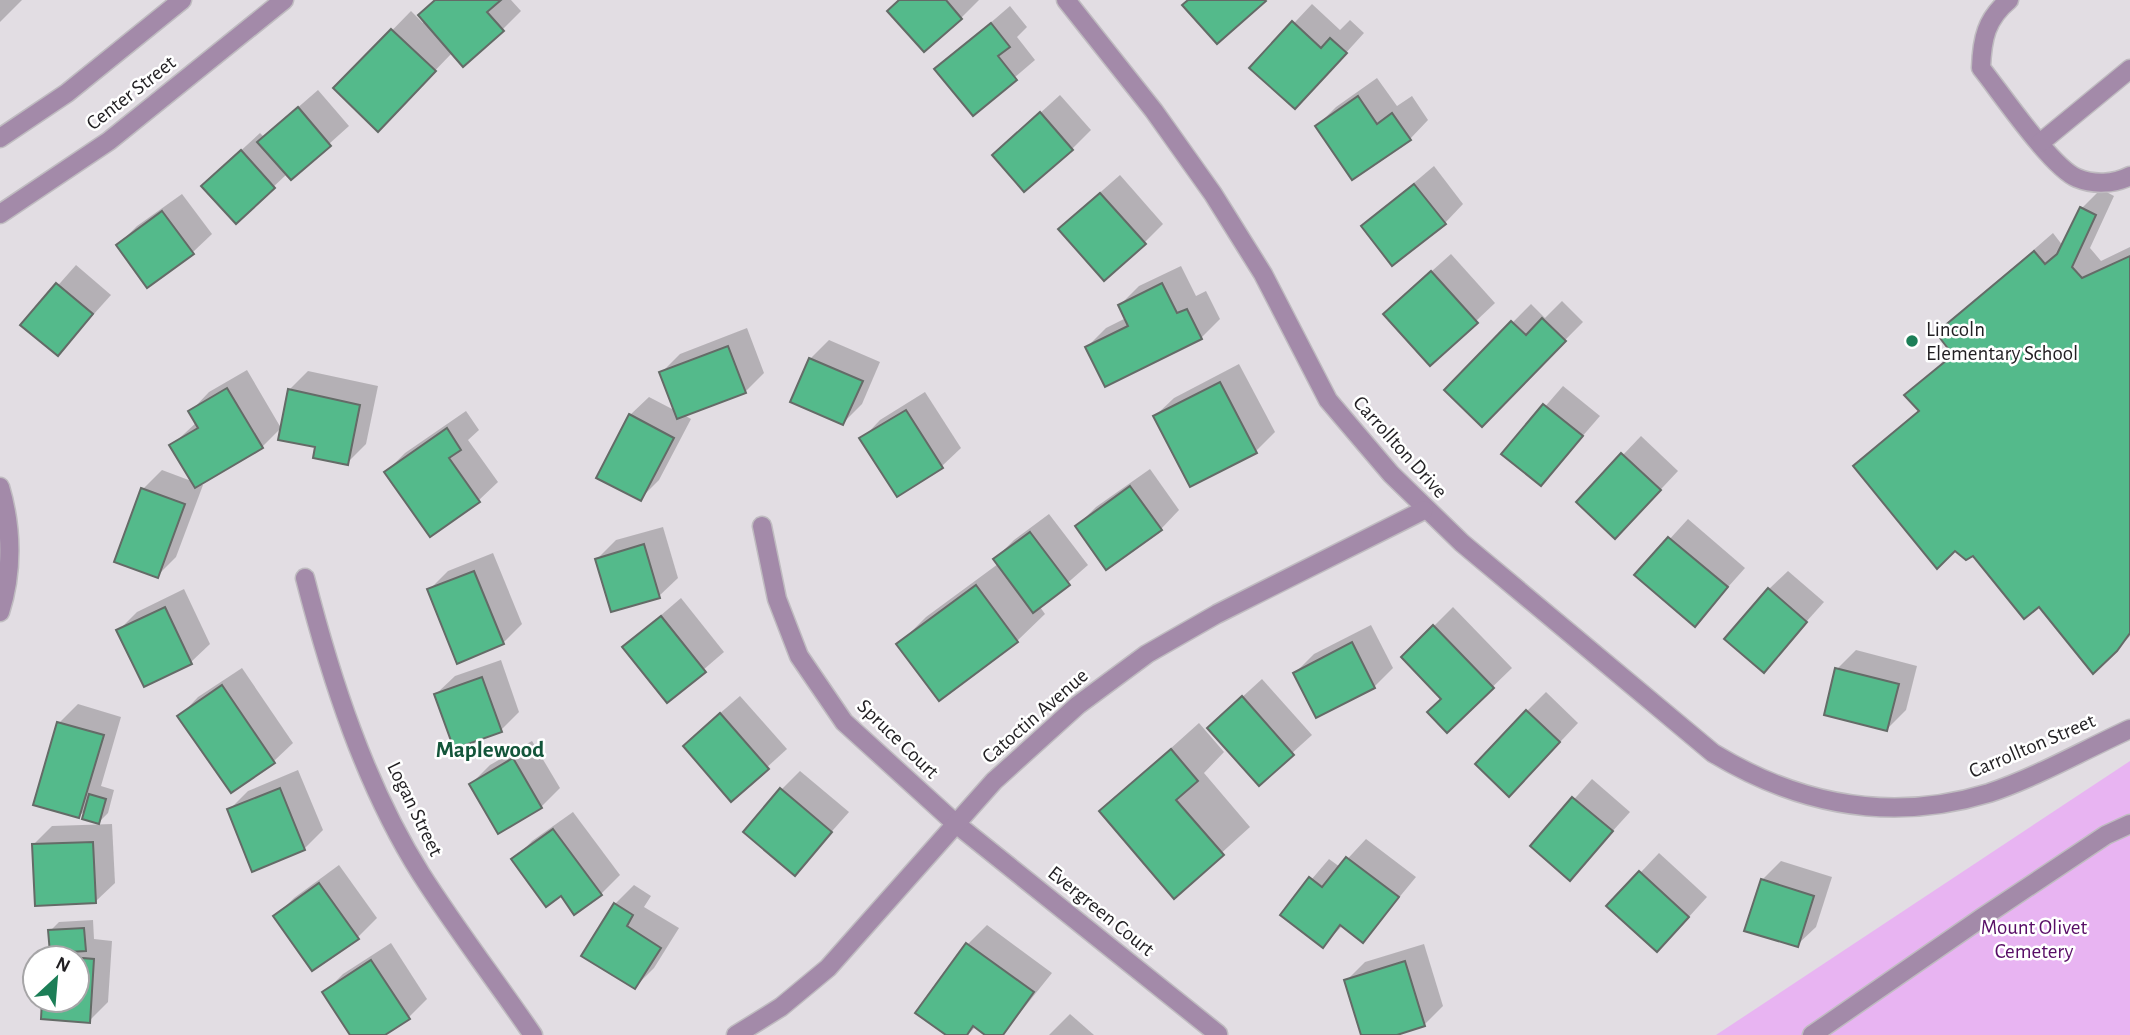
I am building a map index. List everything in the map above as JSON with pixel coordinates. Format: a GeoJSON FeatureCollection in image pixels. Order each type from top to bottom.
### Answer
{"type":"FeatureCollection","features":[{"type":"Feature","properties":{"kind":"street","name":"Center Street"},"geometry":{"type":"LineString","coordinates":[[0,138],[67,93],[182,0]]}},
{"type":"Feature","properties":{"kind":"street","name":"Center Street"},"geometry":{"type":"LineString","coordinates":[[0,214],[109,141],[284,0]]}},
{"type":"Feature","properties":{"kind":"street","name":"Carrollton Drive"},"geometry":{"type":"LineString","coordinates":[[1066,0],[1154,111],[1213,194],[1263,274],[1328,400],[1424,510],[1713,753],[1748,774],[1785,790],[1824,801]]}},
{"type":"Feature","properties":{"kind":"street"},"geometry":{"type":"LineString","coordinates":[[2009,0],[1994,12],[1982,40],[1981,68],[2040,143],[2075,177],[2098,183],[2120,181],[2130,176]]}},
{"type":"Feature","properties":{"kind":"street"},"geometry":{"type":"LineString","coordinates":[[2040,143],[2130,69]]}},
{"type":"Feature","properties":{"kind":"street"},"geometry":{"type":"LineString","coordinates":[[0,487],[9,537],[8,571],[0,612]]}},
{"type":"Feature","properties":{"kind":"street","name":"Catoctin Avenue"},"geometry":{"type":"LineString","coordinates":[[736,1035],[781,1007],[828,968],[955,823],[1032,745],[1078,705],[1147,654],[1217,614],[1424,510]]}},
{"type":"Feature","properties":{"kind":"street","name":"Spruce Court"},"geometry":{"type":"LineString","coordinates":[[762,526],[777,599],[799,656],[844,722],[955,823]]}},
{"type":"Feature","properties":{"kind":"street","name":"Logan Street"},"geometry":{"type":"LineString","coordinates":[[305,578],[328,668],[378,790],[420,872],[533,1035]]}},
{"type":"Feature","properties":{"kind":"street","name":"Carrollton Street"},"geometry":{"type":"LineString","coordinates":[[1824,801],[1905,807],[1989,792],[2130,729]]}},
{"type":"Feature","properties":{"kind":"street","name":"Evergreen Court"},"geometry":{"type":"LineString","coordinates":[[955,823],[1219,1034]]}},
{"type":"Feature","properties":{"kind":"street"},"geometry":{"type":"LineString","coordinates":[[1812,1035],[2106,835],[2130,824]]}},
{"type":"Feature","properties":{"kind":"green space","name":"Mount Olivet Cemetery"},"geometry":{"type":"Polygon","coordinates":[[[2130,761],[2130,1035],[1716,1035],[2130,761]]]}},
{"type":"Feature","properties":{"kind":"building"},"geometry":{"type":"Polygon","coordinates":[[[435,0],[501,0],[487,12],[504,31],[463,67],[418,15],[435,0]]]}},
{"type":"Feature","properties":{"kind":"building"},"geometry":{"type":"Polygon","coordinates":[[[899,0],[946,0],[962,19],[924,52],[887,11],[899,0]]]}},
{"type":"Feature","properties":{"kind":"building"},"geometry":{"type":"Polygon","coordinates":[[[1188,0],[1266,1],[1217,44],[1182,5],[1188,0]]]}},
{"type":"Feature","properties":{"kind":"building"},"geometry":{"type":"Polygon","coordinates":[[[1292,21],[1321,48],[1330,38],[1347,53],[1295,109],[1249,68],[1292,21]]]}},
{"type":"Feature","properties":{"kind":"building"},"geometry":{"type":"Polygon","coordinates":[[[991,23],[1010,47],[998,56],[1017,80],[973,116],[934,69],[991,23]]]}},
{"type":"Feature","properties":{"kind":"building"},"geometry":{"type":"Polygon","coordinates":[[[391,29],[436,71],[378,132],[333,88],[391,29]]]}},
{"type":"Feature","properties":{"kind":"building"},"geometry":{"type":"Polygon","coordinates":[[[1358,96],[1377,124],[1392,113],[1411,140],[1352,180],[1315,126],[1358,96]]]}},
{"type":"Feature","properties":{"kind":"building"},"geometry":{"type":"Polygon","coordinates":[[[298,107],[331,146],[291,180],[257,142],[298,107]]]}},
{"type":"Feature","properties":{"kind":"building"},"geometry":{"type":"Polygon","coordinates":[[[1040,112],[1073,150],[1024,192],[992,155],[1040,112]]]}},
{"type":"Feature","properties":{"kind":"building"},"geometry":{"type":"Polygon","coordinates":[[[241,150],[275,188],[236,224],[201,186],[241,150]]]}},
{"type":"Feature","properties":{"kind":"building"},"geometry":{"type":"Polygon","coordinates":[[[1414,184],[1446,224],[1392,266],[1361,226],[1414,184]]]}},
{"type":"Feature","properties":{"kind":"building"},"geometry":{"type":"Polygon","coordinates":[[[1100,193],[1146,244],[1104,281],[1058,229],[1100,193]]]}},
{"type":"Feature","properties":{"kind":"building"},"geometry":{"type":"Polygon","coordinates":[[[2080,207],[2096,215],[2072,267],[2082,278],[2130,256],[2130,633],[2117,651],[2093,674],[2039,607],[2024,619],[1973,556],[1966,560],[1955,551],[1937,569],[1853,466],[1919,411],[1904,395],[1953,355],[1936,333],[2034,251],[2045,264],[2057,254],[2080,207]]]}},
{"type":"Feature","properties":{"kind":"building"},"geometry":{"type":"Polygon","coordinates":[[[162,211],[194,254],[147,288],[116,245],[162,211]]]}},
{"type":"Feature","properties":{"kind":"building"},"geometry":{"type":"Polygon","coordinates":[[[1431,271],[1478,323],[1430,366],[1383,314],[1431,271]]]}},
{"type":"Feature","properties":{"kind":"building"},"geometry":{"type":"Polygon","coordinates":[[[56,283],[93,314],[58,356],[20,325],[56,283]]]}},
{"type":"Feature","properties":{"kind":"building"},"geometry":{"type":"Polygon","coordinates":[[[1162,283],[1177,313],[1187,309],[1202,339],[1105,387],[1085,347],[1128,326],[1118,305],[1162,283]]]}},
{"type":"Feature","properties":{"kind":"building"},"geometry":{"type":"Polygon","coordinates":[[[1542,318],[1566,341],[1482,427],[1444,390],[1511,321],[1526,335],[1542,318]]]}},
{"type":"Feature","properties":{"kind":"building"},"geometry":{"type":"Polygon","coordinates":[[[728,346],[746,393],[677,419],[659,372],[728,346]]]}},
{"type":"Feature","properties":{"kind":"building"},"geometry":{"type":"Polygon","coordinates":[[[809,358],[863,381],[843,425],[790,402],[809,358]]]}},
{"type":"Feature","properties":{"kind":"building"},"geometry":{"type":"Polygon","coordinates":[[[1220,382],[1257,453],[1190,487],[1153,416],[1220,382]]]}},
{"type":"Feature","properties":{"kind":"building"},"geometry":{"type":"Polygon","coordinates":[[[227,388],[263,448],[195,488],[169,445],[198,428],[188,411],[227,388]]]}},
{"type":"Feature","properties":{"kind":"building"},"geometry":{"type":"Polygon","coordinates":[[[288,389],[360,405],[348,465],[313,458],[315,447],[278,440],[288,389]]]}},
{"type":"Feature","properties":{"kind":"building"},"geometry":{"type":"Polygon","coordinates":[[[1543,404],[1583,436],[1541,486],[1501,454],[1543,404]]]}},
{"type":"Feature","properties":{"kind":"building"},"geometry":{"type":"Polygon","coordinates":[[[906,410],[943,468],[897,497],[859,438],[906,410]]]}},
{"type":"Feature","properties":{"kind":"building"},"geometry":{"type":"Polygon","coordinates":[[[629,414],[674,438],[641,501],[596,478],[629,414]]]}},
{"type":"Feature","properties":{"kind":"building"},"geometry":{"type":"Polygon","coordinates":[[[447,428],[461,450],[449,458],[480,502],[430,537],[384,472],[447,428]]]}},
{"type":"Feature","properties":{"kind":"building"},"geometry":{"type":"Polygon","coordinates":[[[1621,453],[1661,490],[1615,539],[1576,502],[1621,453]]]}},
{"type":"Feature","properties":{"kind":"building"},"geometry":{"type":"Polygon","coordinates":[[[1130,486],[1162,530],[1106,570],[1075,526],[1130,486]]]}},
{"type":"Feature","properties":{"kind":"building"},"geometry":{"type":"Polygon","coordinates":[[[141,488],[185,504],[158,578],[114,562],[141,488]]]}},
{"type":"Feature","properties":{"kind":"building"},"geometry":{"type":"Polygon","coordinates":[[[1030,532],[1070,585],[1033,613],[993,559],[1030,532]]]}},
{"type":"Feature","properties":{"kind":"building"},"geometry":{"type":"Polygon","coordinates":[[[1668,537],[1728,587],[1695,627],[1634,575],[1668,537]]]}},
{"type":"Feature","properties":{"kind":"building"},"geometry":{"type":"Polygon","coordinates":[[[644,544],[660,598],[611,612],[595,559],[644,544]]]}},
{"type":"Feature","properties":{"kind":"building"},"geometry":{"type":"Polygon","coordinates":[[[474,571],[504,644],[457,664],[427,589],[474,571]]]}},
{"type":"Feature","properties":{"kind":"building"},"geometry":{"type":"Polygon","coordinates":[[[976,585],[1018,642],[939,701],[896,644],[976,585]]]}},
{"type":"Feature","properties":{"kind":"building"},"geometry":{"type":"Polygon","coordinates":[[[1768,588],[1807,622],[1764,673],[1724,639],[1768,588]]]}},
{"type":"Feature","properties":{"kind":"building"},"geometry":{"type":"Polygon","coordinates":[[[165,607],[192,664],[144,687],[116,630],[165,607]]]}},
{"type":"Feature","properties":{"kind":"building"},"geometry":{"type":"Polygon","coordinates":[[[661,616],[706,672],[667,703],[622,647],[661,616]]]}},
{"type":"Feature","properties":{"kind":"building"},"geometry":{"type":"Polygon","coordinates":[[[1433,625],[1494,688],[1447,733],[1427,712],[1441,699],[1401,657],[1433,625]]]}},
{"type":"Feature","properties":{"kind":"building"},"geometry":{"type":"Polygon","coordinates":[[[1352,642],[1375,688],[1316,718],[1293,673],[1352,642]]]}},
{"type":"Feature","properties":{"kind":"building"},"geometry":{"type":"Polygon","coordinates":[[[1835,668],[1899,684],[1887,731],[1824,715],[1835,668]]]}},
{"type":"Feature","properties":{"kind":"building"},"geometry":{"type":"Polygon","coordinates":[[[482,677],[502,732],[454,749],[434,694],[482,677]]]}},
{"type":"Feature","properties":{"kind":"building"},"geometry":{"type":"Polygon","coordinates":[[[222,685],[275,763],[231,793],[177,716],[222,685]]]}},
{"type":"Feature","properties":{"kind":"building"},"geometry":{"type":"Polygon","coordinates":[[[1242,696],[1294,755],[1259,786],[1207,728],[1242,696]]]}},
{"type":"Feature","properties":{"kind":"building"},"geometry":{"type":"Polygon","coordinates":[[[1526,710],[1560,742],[1509,797],[1475,764],[1526,710]]]}},
{"type":"Feature","properties":{"kind":"building"},"geometry":{"type":"Polygon","coordinates":[[[720,713],[769,769],[731,802],[683,746],[720,713]]]}},
{"type":"Feature","properties":{"kind":"building"},"geometry":{"type":"Polygon","coordinates":[[[57,722],[104,735],[79,818],[33,805],[57,722]]]}},
{"type":"Feature","properties":{"kind":"building"},"geometry":{"type":"Polygon","coordinates":[[[1171,749],[1198,781],[1176,800],[1224,855],[1174,899],[1099,811],[1171,749]]]}},
{"type":"Feature","properties":{"kind":"building"},"geometry":{"type":"Polygon","coordinates":[[[513,758],[542,808],[498,834],[469,784],[513,758]]]}},
{"type":"Feature","properties":{"kind":"building"},"geometry":{"type":"Polygon","coordinates":[[[280,788],[305,850],[252,872],[227,809],[280,788]]]}},
{"type":"Feature","properties":{"kind":"building"},"geometry":{"type":"Polygon","coordinates":[[[780,788],[832,832],[795,876],[743,832],[780,788]]]}},
{"type":"Feature","properties":{"kind":"building"},"geometry":{"type":"Polygon","coordinates":[[[89,794],[106,799],[99,824],[82,819],[89,794]]]}},
{"type":"Feature","properties":{"kind":"building"},"geometry":{"type":"Polygon","coordinates":[[[1572,797],[1613,831],[1570,881],[1530,846],[1572,797]]]}},
{"type":"Feature","properties":{"kind":"building"},"geometry":{"type":"Polygon","coordinates":[[[553,829],[602,895],[574,915],[561,896],[546,907],[511,859],[553,829]]]}},
{"type":"Feature","properties":{"kind":"building"},"geometry":{"type":"Polygon","coordinates":[[[93,842],[96,903],[35,906],[32,844],[93,842]]]}},
{"type":"Feature","properties":{"kind":"building"},"geometry":{"type":"Polygon","coordinates":[[[1346,857],[1399,897],[1363,943],[1340,925],[1323,948],[1280,915],[1309,877],[1322,887],[1346,857]]]}},
{"type":"Feature","properties":{"kind":"building"},"geometry":{"type":"Polygon","coordinates":[[[1639,871],[1689,917],[1657,952],[1606,906],[1639,871]]]}},
{"type":"Feature","properties":{"kind":"building"},"geometry":{"type":"Polygon","coordinates":[[[1761,879],[1814,896],[1798,947],[1744,931],[1761,879]]]}},
{"type":"Feature","properties":{"kind":"building"},"geometry":{"type":"Polygon","coordinates":[[[319,883],[359,939],[312,971],[273,916],[319,883]]]}},
{"type":"Feature","properties":{"kind":"building"},"geometry":{"type":"Polygon","coordinates":[[[614,903],[633,915],[627,926],[661,948],[635,989],[581,956],[614,903]]]}},
{"type":"Feature","properties":{"kind":"building"},"geometry":{"type":"Polygon","coordinates":[[[84,928],[85,944],[49,944],[48,930],[84,928]]]}},
{"type":"Feature","properties":{"kind":"building"},"geometry":{"type":"Polygon","coordinates":[[[966,943],[1034,992],[1003,1035],[985,1035],[973,1026],[967,1035],[946,1035],[915,1013],[966,943]]]}},
{"type":"Feature","properties":{"kind":"building"},"geometry":{"type":"Polygon","coordinates":[[[91,959],[94,959],[91,1007],[91,959]]]}},
{"type":"Feature","properties":{"kind":"building"},"geometry":{"type":"Polygon","coordinates":[[[371,960],[410,1019],[385,1035],[350,1035],[322,992],[371,960]]]}},
{"type":"Feature","properties":{"kind":"building"},"geometry":{"type":"Polygon","coordinates":[[[1405,961],[1425,1026],[1397,1035],[1361,1035],[1344,980],[1405,961]]]}},
{"type":"Feature","properties":{"kind":"building"},"geometry":{"type":"Polygon","coordinates":[[[41,1014],[91,1014],[90,1023],[41,1019],[41,1014]]]}},
{"type":"Feature","properties":{"kind":"place","name":"Lincoln Elementary School"},"geometry":{"type":"Point","coordinates":[1912,341]}},
{"type":"Feature","properties":{"kind":"district","name":"Maplewood"},"geometry":{"type":"Point","coordinates":[490,750]}}]}
